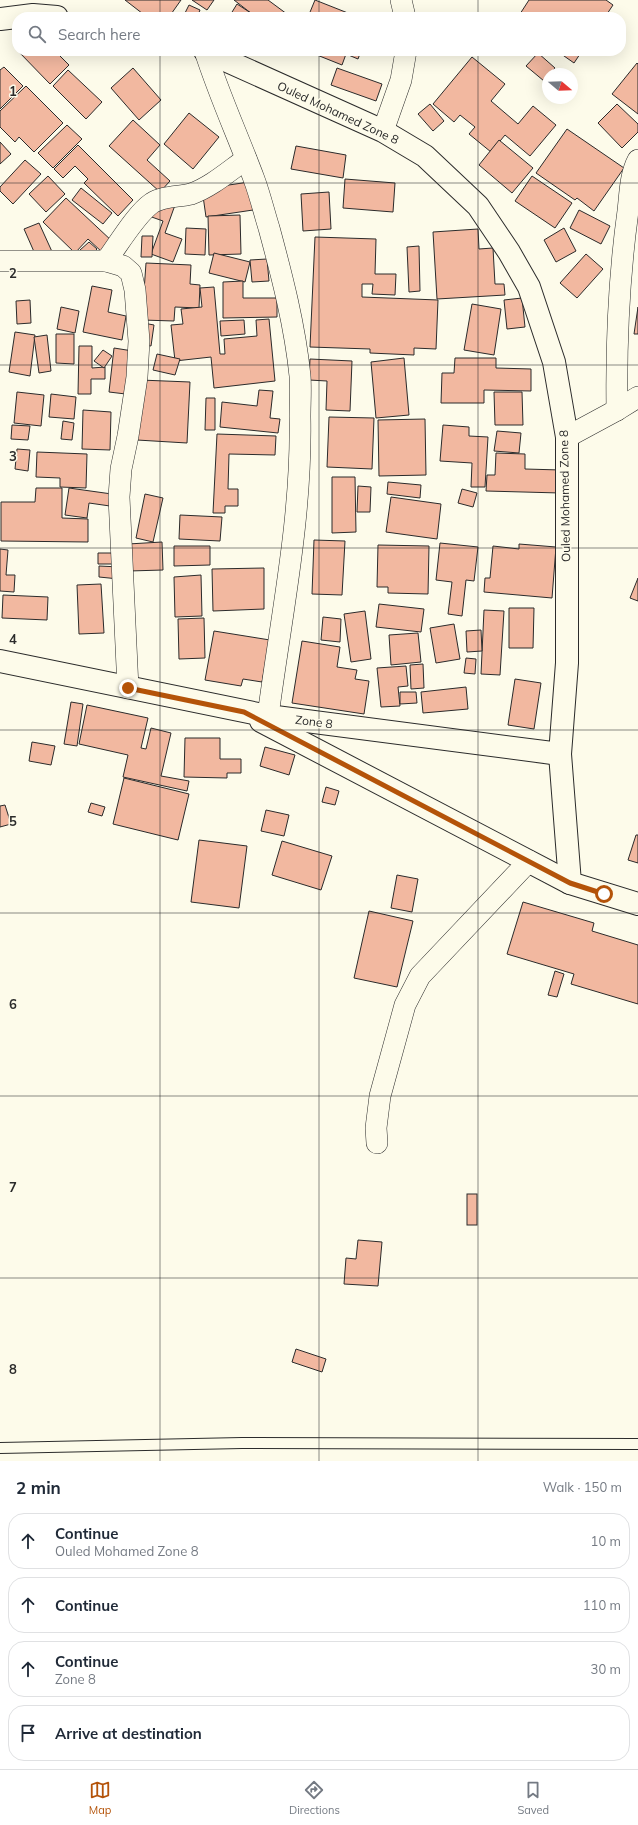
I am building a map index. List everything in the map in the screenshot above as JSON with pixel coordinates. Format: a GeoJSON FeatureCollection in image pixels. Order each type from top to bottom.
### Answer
{"type":"FeatureCollection","features":[{"type":"Feature","properties":{"kind":"main road"},"geometry":{"type":"LineString","coordinates":[[0,19],[12,18]]}},
{"type":"Feature","properties":{"kind":"main road","name":"Ouled Mohamed Zone 8"},"geometry":{"type":"LineString","coordinates":[[216,56],[383,131],[425,156],[478,206],[510,252],[529,287],[554,362],[567,437],[567,663],[560,754],[570,883]]}},
{"type":"Feature","properties":{"kind":"main road","name":"Zone 8"},"geometry":{"type":"LineString","coordinates":[[0,661],[268,716],[560,754]]}},
{"type":"Feature","properties":{"kind":"main road"},"geometry":{"type":"LineString","coordinates":[[244,712],[570,883],[638,904]]}},
{"type":"Feature","properties":{"kind":"street"},"geometry":{"type":"LineString","coordinates":[[402,0],[404,12]]}},
{"type":"Feature","properties":{"kind":"street"},"geometry":{"type":"LineString","coordinates":[[207,56],[218,90],[255,180],[276,256],[293,330],[300,376],[301,441],[298,498],[290,572],[276,653],[268,716]]}},
{"type":"Feature","properties":{"kind":"street"},"geometry":{"type":"LineString","coordinates":[[383,131],[402,80],[405,56]]}},
{"type":"Feature","properties":{"kind":"street"},"geometry":{"type":"LineString","coordinates":[[106,261],[140,216],[153,203],[158,200],[201,190],[246,159]]}},
{"type":"Feature","properties":{"kind":"street"},"geometry":{"type":"LineString","coordinates":[[617,410],[617,380],[625,236],[633,171],[638,160]]}},
{"type":"Feature","properties":{"kind":"street"},"geometry":{"type":"LineString","coordinates":[[0,261],[106,261],[123,266],[131,273],[135,290],[139,341],[137,377],[119,482],[128,688]]}},
{"type":"Feature","properties":{"kind":"street"},"geometry":{"type":"LineString","coordinates":[[567,437],[638,397]]}},
{"type":"Feature","properties":{"kind":"street"},"geometry":{"type":"LineString","coordinates":[[377,1143],[376,1128],[380,1096],[405,1005],[420,976],[448,945],[486,908],[528,861]]}},
{"type":"Feature","properties":{"kind":"lane"},"geometry":{"type":"LineString","coordinates":[[0,1448],[242,1443],[638,1444]]}},
{"type":"Feature","properties":{"kind":"building"},"geometry":{"type":"Polygon","coordinates":[[[125,0],[181,0],[173,12],[141,12],[125,0]]]}},
{"type":"Feature","properties":{"kind":"building"},"geometry":{"type":"Polygon","coordinates":[[[192,0],[214,0],[207,10],[192,0]]]}},
{"type":"Feature","properties":{"kind":"building"},"geometry":{"type":"Polygon","coordinates":[[[234,0],[268,0],[284,12],[250,12],[234,0]]]}},
{"type":"Feature","properties":{"kind":"building"},"geometry":{"type":"Polygon","coordinates":[[[315,0],[345,12],[310,12],[315,0]]]}},
{"type":"Feature","properties":{"kind":"building"},"geometry":{"type":"Polygon","coordinates":[[[529,0],[606,0],[613,5],[608,12],[521,12],[529,0]]]}},
{"type":"Feature","properties":{"kind":"building"},"geometry":{"type":"Polygon","coordinates":[[[237,4],[249,12],[232,12],[237,4]]]}},
{"type":"Feature","properties":{"kind":"building"},"geometry":{"type":"Polygon","coordinates":[[[189,5],[200,10],[199,12],[186,12],[189,5]]]}},
{"type":"Feature","properties":{"kind":"building"},"geometry":{"type":"Polygon","coordinates":[[[23,56],[60,56],[69,65],[50,84],[23,56]]]}},
{"type":"Feature","properties":{"kind":"building"},"geometry":{"type":"Polygon","coordinates":[[[320,56],[345,56],[342,65],[320,56]]]}},
{"type":"Feature","properties":{"kind":"building"},"geometry":{"type":"Polygon","coordinates":[[[351,56],[359,56],[358,59],[351,56]]]}},
{"type":"Feature","properties":{"kind":"building"},"geometry":{"type":"Polygon","coordinates":[[[535,56],[541,56],[555,68],[542,68],[542,79],[526,66],[535,56]]]}},
{"type":"Feature","properties":{"kind":"building"},"geometry":{"type":"Polygon","coordinates":[[[564,56],[579,56],[574,63],[564,56]]]}},
{"type":"Feature","properties":{"kind":"building"},"geometry":{"type":"Polygon","coordinates":[[[472,57],[505,84],[491,101],[518,124],[533,106],[556,125],[530,156],[505,135],[491,152],[469,134],[475,127],[460,115],[454,122],[433,104],[472,57]]]}},
{"type":"Feature","properties":{"kind":"building"},"geometry":{"type":"Polygon","coordinates":[[[637,63],[638,64],[638,114],[612,94],[637,63]]]}},
{"type":"Feature","properties":{"kind":"building"},"geometry":{"type":"Polygon","coordinates":[[[4,67],[23,86],[0,109],[0,70],[4,67]]]}},
{"type":"Feature","properties":{"kind":"building"},"geometry":{"type":"Polygon","coordinates":[[[133,68],[161,100],[139,120],[111,88],[133,68]]]}},
{"type":"Feature","properties":{"kind":"building"},"geometry":{"type":"Polygon","coordinates":[[[337,68],[382,84],[376,101],[331,85],[337,68]]]}},
{"type":"Feature","properties":{"kind":"building"},"geometry":{"type":"Polygon","coordinates":[[[68,70],[102,102],[86,119],[53,86],[68,70]]]}},
{"type":"Feature","properties":{"kind":"building"},"geometry":{"type":"Polygon","coordinates":[[[26,86],[63,123],[34,152],[19,137],[15,142],[0,127],[0,111],[26,86]]]}},
{"type":"Feature","properties":{"kind":"building"},"geometry":{"type":"Polygon","coordinates":[[[430,104],[444,121],[433,131],[418,114],[430,104]]]}},
{"type":"Feature","properties":{"kind":"building"},"geometry":{"type":"Polygon","coordinates":[[[617,104],[638,124],[638,132],[622,148],[598,123],[617,104]]]}},
{"type":"Feature","properties":{"kind":"building"},"geometry":{"type":"Polygon","coordinates":[[[189,113],[219,137],[193,169],[164,144],[189,113]]]}},
{"type":"Feature","properties":{"kind":"building"},"geometry":{"type":"Polygon","coordinates":[[[133,120],[160,145],[147,160],[170,181],[160,192],[109,146],[133,120]]]}},
{"type":"Feature","properties":{"kind":"building"},"geometry":{"type":"Polygon","coordinates":[[[67,125],[82,139],[53,168],[38,153],[67,125]]]}},
{"type":"Feature","properties":{"kind":"building"},"geometry":{"type":"Polygon","coordinates":[[[567,129],[624,168],[594,211],[577,198],[575,200],[536,173],[567,129]]]}},
{"type":"Feature","properties":{"kind":"building"},"geometry":{"type":"Polygon","coordinates":[[[499,140],[533,168],[512,193],[479,165],[499,140]]]}},
{"type":"Feature","properties":{"kind":"building"},"geometry":{"type":"Polygon","coordinates":[[[0,142],[11,154],[0,164],[0,142]]]}},
{"type":"Feature","properties":{"kind":"building"},"geometry":{"type":"Polygon","coordinates":[[[78,145],[133,200],[118,216],[84,183],[88,179],[75,166],[63,178],[54,169],[78,145]]]}},
{"type":"Feature","properties":{"kind":"building"},"geometry":{"type":"Polygon","coordinates":[[[296,146],[346,155],[343,178],[291,169],[296,146]]]}},
{"type":"Feature","properties":{"kind":"building"},"geometry":{"type":"Polygon","coordinates":[[[25,160],[41,174],[13,204],[0,191],[0,187],[25,160]]]}},
{"type":"Feature","properties":{"kind":"building"},"geometry":{"type":"Polygon","coordinates":[[[48,176],[65,194],[46,212],[29,194],[48,176]]]}},
{"type":"Feature","properties":{"kind":"building"},"geometry":{"type":"Polygon","coordinates":[[[532,176],[572,203],[555,228],[515,201],[532,176]]]}},
{"type":"Feature","properties":{"kind":"building"},"geometry":{"type":"Polygon","coordinates":[[[345,179],[395,183],[393,212],[343,208],[345,179]]]}},
{"type":"Feature","properties":{"kind":"building"},"geometry":{"type":"Polygon","coordinates":[[[249,182],[253,210],[206,217],[202,189],[249,182]]]}},
{"type":"Feature","properties":{"kind":"building"},"geometry":{"type":"Polygon","coordinates":[[[81,188],[112,213],[103,224],[72,200],[81,188]]]}},
{"type":"Feature","properties":{"kind":"building"},"geometry":{"type":"Polygon","coordinates":[[[329,192],[331,229],[303,231],[301,194],[329,192]]]}},
{"type":"Feature","properties":{"kind":"building"},"geometry":{"type":"Polygon","coordinates":[[[66,198],[113,242],[103,253],[88,239],[75,253],[43,222],[66,198]]]}},
{"type":"Feature","properties":{"kind":"building"},"geometry":{"type":"Polygon","coordinates":[[[175,205],[165,233],[182,239],[173,262],[151,254],[163,221],[146,215],[175,205]]]}},
{"type":"Feature","properties":{"kind":"building"},"geometry":{"type":"Polygon","coordinates":[[[579,210],[610,226],[601,244],[570,228],[579,210]]]}},
{"type":"Feature","properties":{"kind":"building"},"geometry":{"type":"Polygon","coordinates":[[[240,215],[241,254],[209,255],[208,216],[240,215]]]}},
{"type":"Feature","properties":{"kind":"building"},"geometry":{"type":"Polygon","coordinates":[[[39,223],[54,256],[39,263],[24,229],[39,223]]]}},
{"type":"Feature","properties":{"kind":"building"},"geometry":{"type":"Polygon","coordinates":[[[186,228],[206,229],[205,255],[185,254],[186,228]]]}},
{"type":"Feature","properties":{"kind":"building"},"geometry":{"type":"Polygon","coordinates":[[[564,228],[576,251],[556,262],[544,240],[564,228]]]}},
{"type":"Feature","properties":{"kind":"building"},"geometry":{"type":"Polygon","coordinates":[[[478,229],[479,249],[493,248],[495,284],[504,284],[505,295],[437,299],[433,232],[478,229]]]}},
{"type":"Feature","properties":{"kind":"building"},"geometry":{"type":"Polygon","coordinates":[[[142,236],[153,236],[152,257],[141,257],[142,236]]]}},
{"type":"Feature","properties":{"kind":"building"},"geometry":{"type":"Polygon","coordinates":[[[315,237],[376,239],[375,274],[396,274],[395,295],[372,294],[373,284],[362,284],[362,297],[438,300],[436,349],[414,348],[414,355],[370,353],[370,349],[310,347],[315,237]]]}},
{"type":"Feature","properties":{"kind":"building"},"geometry":{"type":"Polygon","coordinates":[[[89,242],[97,249],[88,258],[80,250],[89,242]]]}},
{"type":"Feature","properties":{"kind":"building"},"geometry":{"type":"Polygon","coordinates":[[[419,246],[420,291],[409,292],[407,247],[419,246]]]}},
{"type":"Feature","properties":{"kind":"building"},"geometry":{"type":"Polygon","coordinates":[[[214,253],[250,262],[245,282],[209,273],[214,253]]]}},
{"type":"Feature","properties":{"kind":"building"},"geometry":{"type":"Polygon","coordinates":[[[586,254],[603,269],[577,298],[560,283],[586,254]]]}},
{"type":"Feature","properties":{"kind":"building"},"geometry":{"type":"Polygon","coordinates":[[[267,259],[269,281],[252,282],[250,260],[267,259]]]}},
{"type":"Feature","properties":{"kind":"building"},"geometry":{"type":"Polygon","coordinates":[[[146,263],[191,265],[190,284],[200,285],[199,308],[175,307],[174,321],[142,320],[146,263]]]}},
{"type":"Feature","properties":{"kind":"building"},"geometry":{"type":"Polygon","coordinates":[[[243,281],[243,298],[277,298],[277,317],[223,318],[223,282],[243,281]]]}},
{"type":"Feature","properties":{"kind":"building"},"geometry":{"type":"Polygon","coordinates":[[[92,286],[112,290],[108,312],[126,316],[122,340],[83,332],[92,286]]]}},
{"type":"Feature","properties":{"kind":"building"},"geometry":{"type":"Polygon","coordinates":[[[214,287],[220,354],[225,354],[224,339],[257,336],[256,320],[269,319],[275,381],[214,388],[211,357],[175,361],[171,325],[183,324],[181,309],[202,307],[200,288],[214,287]]]}},
{"type":"Feature","properties":{"kind":"building"},"geometry":{"type":"Polygon","coordinates":[[[522,298],[525,327],[507,329],[504,300],[522,298]]]}},
{"type":"Feature","properties":{"kind":"building"},"geometry":{"type":"Polygon","coordinates":[[[30,300],[31,323],[17,324],[16,301],[30,300]]]}},
{"type":"Feature","properties":{"kind":"building"},"geometry":{"type":"Polygon","coordinates":[[[472,304],[501,309],[494,355],[464,350],[472,304]]]}},
{"type":"Feature","properties":{"kind":"building"},"geometry":{"type":"Polygon","coordinates":[[[61,307],[79,311],[75,333],[57,329],[61,307]]]}},
{"type":"Feature","properties":{"kind":"building"},"geometry":{"type":"Polygon","coordinates":[[[638,307],[638,334],[634,334],[638,307]]]}},
{"type":"Feature","properties":{"kind":"building"},"geometry":{"type":"Polygon","coordinates":[[[244,320],[245,334],[221,336],[220,321],[244,320]]]}},
{"type":"Feature","properties":{"kind":"building"},"geometry":{"type":"Polygon","coordinates":[[[138,322],[154,325],[151,346],[134,343],[138,322]]]}},
{"type":"Feature","properties":{"kind":"building"},"geometry":{"type":"Polygon","coordinates":[[[15,332],[35,335],[30,376],[9,372],[15,332]]]}},
{"type":"Feature","properties":{"kind":"building"},"geometry":{"type":"Polygon","coordinates":[[[56,334],[74,334],[74,364],[56,363],[56,334]]]}},
{"type":"Feature","properties":{"kind":"building"},"geometry":{"type":"Polygon","coordinates":[[[47,335],[51,371],[39,373],[34,337],[47,335]]]}},
{"type":"Feature","properties":{"kind":"building"},"geometry":{"type":"Polygon","coordinates":[[[79,346],[92,346],[92,368],[105,367],[105,379],[91,379],[91,394],[78,394],[79,346]]]}},
{"type":"Feature","properties":{"kind":"building"},"geometry":{"type":"Polygon","coordinates":[[[114,348],[139,352],[134,395],[109,392],[114,348]]]}},
{"type":"Feature","properties":{"kind":"building"},"geometry":{"type":"Polygon","coordinates":[[[103,350],[112,356],[104,368],[94,361],[103,350]]]}},
{"type":"Feature","properties":{"kind":"building"},"geometry":{"type":"Polygon","coordinates":[[[157,354],[180,359],[175,375],[153,370],[157,354]]]}},
{"type":"Feature","properties":{"kind":"building"},"geometry":{"type":"Polygon","coordinates":[[[404,358],[409,415],[376,418],[371,362],[404,358]]]}},
{"type":"Feature","properties":{"kind":"building"},"geometry":{"type":"Polygon","coordinates":[[[455,358],[496,358],[496,368],[531,369],[531,391],[484,390],[484,403],[441,403],[442,373],[454,373],[455,358]]]}},
{"type":"Feature","properties":{"kind":"building"},"geometry":{"type":"Polygon","coordinates":[[[310,359],[352,361],[350,411],[326,410],[327,381],[309,380],[310,359]]]}},
{"type":"Feature","properties":{"kind":"building"},"geometry":{"type":"Polygon","coordinates":[[[140,380],[190,382],[187,443],[137,440],[140,380]]]}},
{"type":"Feature","properties":{"kind":"building"},"geometry":{"type":"Polygon","coordinates":[[[259,390],[273,391],[270,418],[280,419],[278,433],[220,427],[222,402],[257,406],[259,390]]]}},
{"type":"Feature","properties":{"kind":"building"},"geometry":{"type":"Polygon","coordinates":[[[17,392],[44,395],[41,426],[14,423],[17,392]]]}},
{"type":"Feature","properties":{"kind":"building"},"geometry":{"type":"Polygon","coordinates":[[[494,392],[522,392],[523,425],[495,425],[494,392]]]}},
{"type":"Feature","properties":{"kind":"building"},"geometry":{"type":"Polygon","coordinates":[[[51,394],[76,397],[74,419],[49,417],[51,394]]]}},
{"type":"Feature","properties":{"kind":"building"},"geometry":{"type":"Polygon","coordinates":[[[206,398],[215,398],[215,430],[205,430],[206,398]]]}},
{"type":"Feature","properties":{"kind":"building"},"geometry":{"type":"Polygon","coordinates":[[[83,410],[111,412],[110,450],[82,449],[83,410]]]}},
{"type":"Feature","properties":{"kind":"building"},"geometry":{"type":"Polygon","coordinates":[[[329,417],[374,418],[372,469],[327,467],[329,417]]]}},
{"type":"Feature","properties":{"kind":"building"},"geometry":{"type":"Polygon","coordinates":[[[425,419],[426,475],[379,476],[378,420],[425,419]]]}},
{"type":"Feature","properties":{"kind":"building"},"geometry":{"type":"Polygon","coordinates":[[[63,421],[74,423],[72,440],[61,439],[63,421]]]}},
{"type":"Feature","properties":{"kind":"building"},"geometry":{"type":"Polygon","coordinates":[[[12,425],[30,426],[28,440],[11,439],[12,425]]]}},
{"type":"Feature","properties":{"kind":"building"},"geometry":{"type":"Polygon","coordinates":[[[443,425],[469,427],[469,436],[488,437],[485,487],[471,487],[472,463],[440,461],[443,425]]]}},
{"type":"Feature","properties":{"kind":"building"},"geometry":{"type":"Polygon","coordinates":[[[497,431],[521,433],[519,453],[494,451],[497,431]]]}},
{"type":"Feature","properties":{"kind":"building"},"geometry":{"type":"Polygon","coordinates":[[[217,434],[276,436],[275,455],[229,454],[228,489],[238,489],[238,506],[225,506],[225,513],[213,513],[217,434]]]}},
{"type":"Feature","properties":{"kind":"building"},"geometry":{"type":"Polygon","coordinates":[[[17,449],[30,450],[28,471],[15,469],[17,449]]]}},
{"type":"Feature","properties":{"kind":"building"},"geometry":{"type":"Polygon","coordinates":[[[37,452],[87,454],[86,488],[60,487],[60,478],[36,477],[37,452]]]}},
{"type":"Feature","properties":{"kind":"building"},"geometry":{"type":"Polygon","coordinates":[[[496,453],[525,454],[525,469],[561,470],[560,493],[486,491],[487,475],[495,475],[496,453]]]}},
{"type":"Feature","properties":{"kind":"building"},"geometry":{"type":"Polygon","coordinates":[[[332,477],[355,477],[356,532],[332,533],[332,477]]]}},
{"type":"Feature","properties":{"kind":"building"},"geometry":{"type":"Polygon","coordinates":[[[388,482],[421,485],[420,498],[387,494],[388,482]]]}},
{"type":"Feature","properties":{"kind":"building"},"geometry":{"type":"Polygon","coordinates":[[[358,486],[371,487],[370,512],[357,512],[358,486]]]}},
{"type":"Feature","properties":{"kind":"building"},"geometry":{"type":"Polygon","coordinates":[[[36,488],[62,488],[62,518],[88,519],[88,542],[1,541],[1,502],[35,502],[36,488]]]}},
{"type":"Feature","properties":{"kind":"building"},"geometry":{"type":"Polygon","coordinates":[[[69,488],[119,495],[117,507],[89,503],[87,518],[65,515],[69,488]]]}},
{"type":"Feature","properties":{"kind":"building"},"geometry":{"type":"Polygon","coordinates":[[[462,489],[477,493],[473,507],[458,503],[462,489]]]}},
{"type":"Feature","properties":{"kind":"building"},"geometry":{"type":"Polygon","coordinates":[[[145,494],[163,498],[153,542],[136,538],[145,494]]]}},
{"type":"Feature","properties":{"kind":"building"},"geometry":{"type":"Polygon","coordinates":[[[391,497],[441,504],[437,539],[386,532],[391,497]]]}},
{"type":"Feature","properties":{"kind":"building"},"geometry":{"type":"Polygon","coordinates":[[[180,515],[222,517],[220,541],[179,539],[180,515]]]}},
{"type":"Feature","properties":{"kind":"building"},"geometry":{"type":"Polygon","coordinates":[[[314,540],[345,541],[342,595],[312,594],[314,540]]]}},
{"type":"Feature","properties":{"kind":"building"},"geometry":{"type":"Polygon","coordinates":[[[162,542],[163,570],[129,571],[128,544],[162,542]]]}},
{"type":"Feature","properties":{"kind":"building"},"geometry":{"type":"Polygon","coordinates":[[[440,543],[478,547],[474,581],[466,580],[462,616],[448,614],[452,582],[436,580],[440,543]]]}},
{"type":"Feature","properties":{"kind":"building"},"geometry":{"type":"Polygon","coordinates":[[[519,544],[556,547],[552,598],[484,592],[485,578],[490,578],[493,546],[519,549],[519,544]]]}},
{"type":"Feature","properties":{"kind":"building"},"geometry":{"type":"Polygon","coordinates":[[[378,545],[429,546],[428,594],[388,593],[388,587],[377,587],[378,545]]]}},
{"type":"Feature","properties":{"kind":"building"},"geometry":{"type":"Polygon","coordinates":[[[174,546],[210,546],[210,565],[174,566],[174,546]]]}},
{"type":"Feature","properties":{"kind":"building"},"geometry":{"type":"Polygon","coordinates":[[[0,549],[8,550],[6,575],[15,575],[14,592],[0,591],[0,549]]]}},
{"type":"Feature","properties":{"kind":"building"},"geometry":{"type":"Polygon","coordinates":[[[98,553],[116,553],[115,564],[98,564],[98,553]]]}},
{"type":"Feature","properties":{"kind":"building"},"geometry":{"type":"Polygon","coordinates":[[[99,566],[120,567],[119,579],[99,577],[99,566]]]}},
{"type":"Feature","properties":{"kind":"building"},"geometry":{"type":"Polygon","coordinates":[[[264,568],[264,609],[213,611],[212,569],[264,568]]]}},
{"type":"Feature","properties":{"kind":"building"},"geometry":{"type":"Polygon","coordinates":[[[201,575],[202,616],[175,617],[174,577],[201,575]]]}},
{"type":"Feature","properties":{"kind":"building"},"geometry":{"type":"Polygon","coordinates":[[[638,578],[638,601],[630,598],[638,578]]]}},
{"type":"Feature","properties":{"kind":"building"},"geometry":{"type":"Polygon","coordinates":[[[101,584],[104,633],[79,634],[77,585],[101,584]]]}},
{"type":"Feature","properties":{"kind":"building"},"geometry":{"type":"Polygon","coordinates":[[[3,595],[48,597],[47,620],[2,618],[3,595]]]}},
{"type":"Feature","properties":{"kind":"building"},"geometry":{"type":"Polygon","coordinates":[[[379,604],[424,609],[421,632],[376,627],[379,604]]]}},
{"type":"Feature","properties":{"kind":"building"},"geometry":{"type":"Polygon","coordinates":[[[509,608],[534,608],[533,648],[509,648],[509,608]]]}},
{"type":"Feature","properties":{"kind":"building"},"geometry":{"type":"Polygon","coordinates":[[[484,610],[504,611],[500,675],[481,674],[484,610]]]}},
{"type":"Feature","properties":{"kind":"building"},"geometry":{"type":"Polygon","coordinates":[[[365,611],[371,659],[351,662],[344,614],[365,611]]]}},
{"type":"Feature","properties":{"kind":"building"},"geometry":{"type":"Polygon","coordinates":[[[323,617],[341,619],[340,642],[321,640],[323,617]]]}},
{"type":"Feature","properties":{"kind":"building"},"geometry":{"type":"Polygon","coordinates":[[[204,618],[205,658],[179,659],[178,619],[204,618]]]}},
{"type":"Feature","properties":{"kind":"building"},"geometry":{"type":"Polygon","coordinates":[[[454,624],[460,659],[436,663],[430,628],[454,624]]]}},
{"type":"Feature","properties":{"kind":"building"},"geometry":{"type":"Polygon","coordinates":[[[481,630],[482,651],[467,652],[466,631],[481,630]]]}},
{"type":"Feature","properties":{"kind":"building"},"geometry":{"type":"Polygon","coordinates":[[[214,631],[270,640],[262,682],[243,679],[241,686],[205,680],[214,631]]]}},
{"type":"Feature","properties":{"kind":"building"},"geometry":{"type":"Polygon","coordinates":[[[418,633],[421,662],[391,665],[389,635],[418,633]]]}},
{"type":"Feature","properties":{"kind":"building"},"geometry":{"type":"Polygon","coordinates":[[[302,641],[340,647],[337,667],[357,670],[355,679],[369,681],[364,714],[292,703],[302,641]]]}},
{"type":"Feature","properties":{"kind":"building"},"geometry":{"type":"Polygon","coordinates":[[[466,658],[476,659],[475,674],[464,673],[466,658]]]}},
{"type":"Feature","properties":{"kind":"building"},"geometry":{"type":"Polygon","coordinates":[[[423,664],[424,688],[411,689],[410,665],[423,664]]]}},
{"type":"Feature","properties":{"kind":"building"},"geometry":{"type":"Polygon","coordinates":[[[406,666],[408,686],[398,687],[400,706],[381,707],[377,668],[406,666]]]}},
{"type":"Feature","properties":{"kind":"building"},"geometry":{"type":"Polygon","coordinates":[[[515,679],[541,683],[534,729],[508,725],[515,679]]]}},
{"type":"Feature","properties":{"kind":"building"},"geometry":{"type":"Polygon","coordinates":[[[466,687],[468,709],[423,713],[421,692],[466,687]]]}},
{"type":"Feature","properties":{"kind":"building"},"geometry":{"type":"Polygon","coordinates":[[[400,692],[416,692],[417,703],[400,704],[400,692]]]}},
{"type":"Feature","properties":{"kind":"building"},"geometry":{"type":"Polygon","coordinates":[[[71,702],[83,704],[77,746],[64,744],[71,702]]]}},
{"type":"Feature","properties":{"kind":"building"},"geometry":{"type":"Polygon","coordinates":[[[87,705],[148,718],[141,748],[146,749],[151,728],[171,733],[161,776],[189,781],[187,791],[123,777],[128,755],[79,744],[87,705]]]}},
{"type":"Feature","properties":{"kind":"building"},"geometry":{"type":"Polygon","coordinates":[[[185,738],[220,738],[220,759],[241,759],[241,773],[227,773],[227,778],[184,777],[185,738]]]}},
{"type":"Feature","properties":{"kind":"building"},"geometry":{"type":"Polygon","coordinates":[[[32,742],[55,746],[51,765],[29,761],[32,742]]]}},
{"type":"Feature","properties":{"kind":"building"},"geometry":{"type":"Polygon","coordinates":[[[265,747],[295,755],[289,775],[260,766],[265,747]]]}},
{"type":"Feature","properties":{"kind":"building"},"geometry":{"type":"Polygon","coordinates":[[[124,778],[189,794],[178,840],[113,824],[124,778]]]}},
{"type":"Feature","properties":{"kind":"building"},"geometry":{"type":"Polygon","coordinates":[[[326,787],[339,791],[335,805],[322,802],[326,787]]]}},
{"type":"Feature","properties":{"kind":"building"},"geometry":{"type":"Polygon","coordinates":[[[91,803],[105,807],[102,816],[88,812],[91,803]]]}},
{"type":"Feature","properties":{"kind":"building"},"geometry":{"type":"Polygon","coordinates":[[[5,805],[11,824],[0,827],[0,806],[5,805]]]}},
{"type":"Feature","properties":{"kind":"building"},"geometry":{"type":"Polygon","coordinates":[[[266,810],[289,815],[284,836],[261,831],[266,810]]]}},
{"type":"Feature","properties":{"kind":"building"},"geometry":{"type":"Polygon","coordinates":[[[636,835],[638,835],[638,863],[628,860],[636,835]]]}},
{"type":"Feature","properties":{"kind":"building"},"geometry":{"type":"Polygon","coordinates":[[[199,840],[247,846],[239,908],[191,902],[199,840]]]}},
{"type":"Feature","properties":{"kind":"building"},"geometry":{"type":"Polygon","coordinates":[[[282,841],[332,856],[321,890],[272,875],[282,841]]]}},
{"type":"Feature","properties":{"kind":"building"},"geometry":{"type":"Polygon","coordinates":[[[397,875],[418,879],[412,912],[391,908],[397,875]]]}},
{"type":"Feature","properties":{"kind":"building"},"geometry":{"type":"Polygon","coordinates":[[[523,902],[594,923],[592,931],[638,945],[638,1004],[571,984],[574,974],[507,954],[523,902]]]}},
{"type":"Feature","properties":{"kind":"building"},"geometry":{"type":"Polygon","coordinates":[[[369,911],[413,921],[397,987],[354,978],[369,911]]]}},
{"type":"Feature","properties":{"kind":"building"},"geometry":{"type":"Polygon","coordinates":[[[555,971],[564,974],[557,997],[548,995],[555,971]]]}},
{"type":"Feature","properties":{"kind":"building"},"geometry":{"type":"Polygon","coordinates":[[[467,1194],[477,1194],[477,1225],[467,1225],[467,1194]]]}},
{"type":"Feature","properties":{"kind":"building"},"geometry":{"type":"Polygon","coordinates":[[[358,1240],[382,1242],[378,1286],[344,1284],[346,1258],[356,1259],[358,1240]]]}},
{"type":"Feature","properties":{"kind":"building"},"geometry":{"type":"Polygon","coordinates":[[[296,1349],[326,1359],[322,1372],[292,1362],[296,1349]]]}},
{"type":"Feature","properties":{"kind":"route"},"geometry":{"type":"LineString","coordinates":[[128,688],[244,712],[570,883],[604,894]]}}]}
